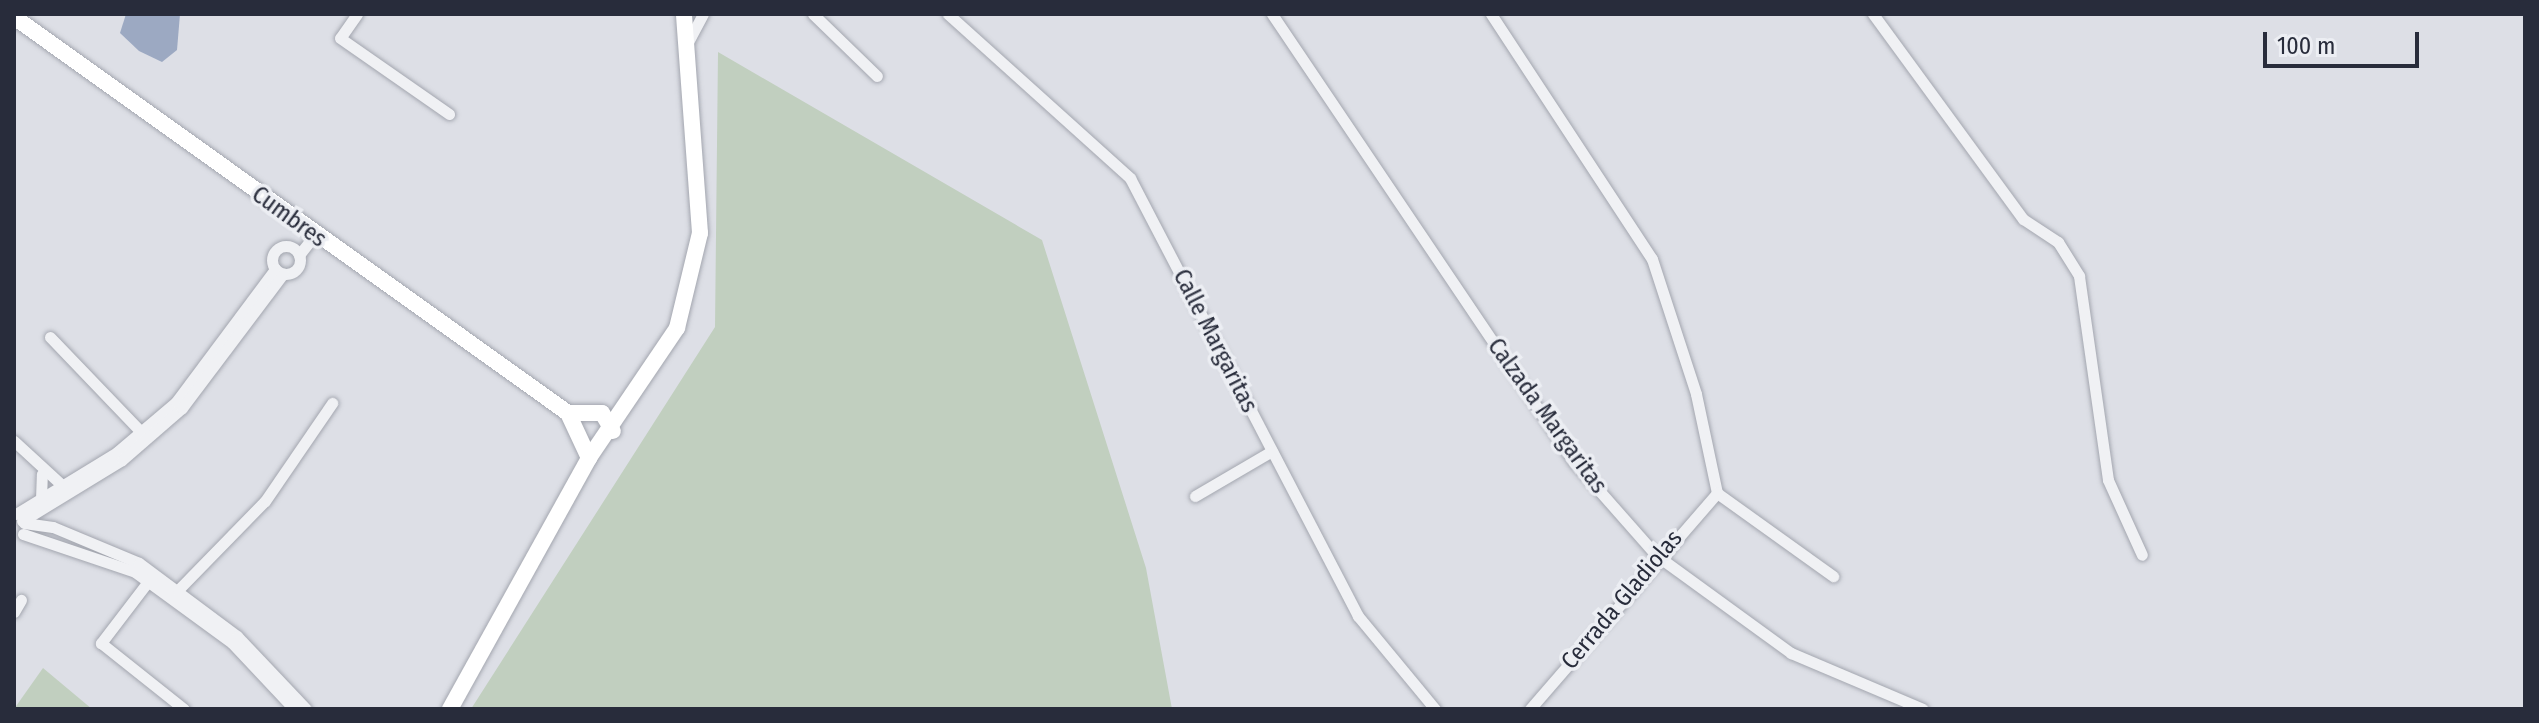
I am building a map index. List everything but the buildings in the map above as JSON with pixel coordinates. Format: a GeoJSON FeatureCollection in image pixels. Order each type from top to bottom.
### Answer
{"type":"FeatureCollection","features":[{"type":"Feature","properties":{"kind":"street"},"geometry":{"type":"LineString","coordinates":[[357,14],[340,38],[449,114]]}},
{"type":"Feature","properties":{"kind":"street"},"geometry":{"type":"LineString","coordinates":[[450,709],[501,630],[589,458],[613,431],[677,328],[700,233],[684,14]]}},
{"type":"Feature","properties":{"kind":"street"},"geometry":{"type":"LineString","coordinates":[[687,45],[703,14]]}},
{"type":"Feature","properties":{"kind":"street"},"geometry":{"type":"LineString","coordinates":[[813,14],[877,76]]}},
{"type":"Feature","properties":{"kind":"street","name":"Calle Margaritas"},"geometry":{"type":"LineString","coordinates":[[948,14],[1130,178],[1358,616],[1435,709]]}},
{"type":"Feature","properties":{"kind":"street","name":"Calzada Margaritas"},"geometry":{"type":"LineString","coordinates":[[1272,14],[1574,462],[1656,555],[1791,653],[1923,709]]}},
{"type":"Feature","properties":{"kind":"street"},"geometry":{"type":"LineString","coordinates":[[1491,14],[1652,259],[1696,394],[1717,493],[1833,576]]}},
{"type":"Feature","properties":{"kind":"street"},"geometry":{"type":"LineString","coordinates":[[1873,14],[2023,219],[2058,242],[2079,276],[2108,480],[2142,555]]}},
{"type":"Feature","properties":{"kind":"street","name":"Cumbres"},"geometry":{"type":"LineString","coordinates":[[14,17],[311,233],[568,413],[602,413],[613,431]]}},
{"type":"Feature","properties":{"kind":"street"},"geometry":{"type":"LineString","coordinates":[[279,271],[296,269],[296,252],[311,233]]}},
{"type":"Feature","properties":{"kind":"street"},"geometry":{"type":"LineString","coordinates":[[19,525],[145,436],[233,336],[279,271],[275,251],[296,252]]}},
{"type":"Feature","properties":{"kind":"street"},"geometry":{"type":"LineString","coordinates":[[50,337],[145,436]]}},
{"type":"Feature","properties":{"kind":"street"},"geometry":{"type":"LineString","coordinates":[[178,590],[265,501],[332,403]]}},
{"type":"Feature","properties":{"kind":"street"},"geometry":{"type":"LineString","coordinates":[[568,413],[589,458]]}},
{"type":"Feature","properties":{"kind":"street"},"geometry":{"type":"LineString","coordinates":[[19,525],[41,499],[145,436]]}},
{"type":"Feature","properties":{"kind":"street"},"geometry":{"type":"LineString","coordinates":[[14,441],[42,474],[63,486]]}},
{"type":"Feature","properties":{"kind":"street"},"geometry":{"type":"LineString","coordinates":[[1195,496],[1272,451]]}},
{"type":"Feature","properties":{"kind":"street"},"geometry":{"type":"LineString","coordinates":[[41,499],[42,474]]}},
{"type":"Feature","properties":{"kind":"street","name":"Cerrada Gladiolas"},"geometry":{"type":"LineString","coordinates":[[1530,709],[1656,555],[1717,493]]}},
{"type":"Feature","properties":{"kind":"street"},"geometry":{"type":"LineString","coordinates":[[19,525],[53,527],[178,590],[237,636],[306,709]]}},
{"type":"Feature","properties":{"kind":"street"},"geometry":{"type":"LineString","coordinates":[[151,577],[101,643],[184,709]]}},
{"type":"Feature","properties":{"kind":"street"},"geometry":{"type":"LineString","coordinates":[[151,577],[232,643],[294,709]]}},
{"type":"Feature","properties":{"kind":"street"},"geometry":{"type":"LineString","coordinates":[[14,612],[21,600]]}},
{"type":"Feature","properties":{"kind":"green space"},"geometry":{"type":"Polygon","coordinates":[[[718,52],[1042,240],[1146,568],[1172,709],[471,709],[715,327],[718,52]]]}},
{"type":"Feature","properties":{"kind":"green space"},"geometry":{"type":"Polygon","coordinates":[[[43,668],[92,709],[14,709],[43,668]]]}},
{"type":"Feature","properties":{"kind":"water"},"geometry":{"type":"Polygon","coordinates":[[[126,14],[180,14],[177,50],[162,62],[139,51],[120,33],[126,14]]]}}]}
